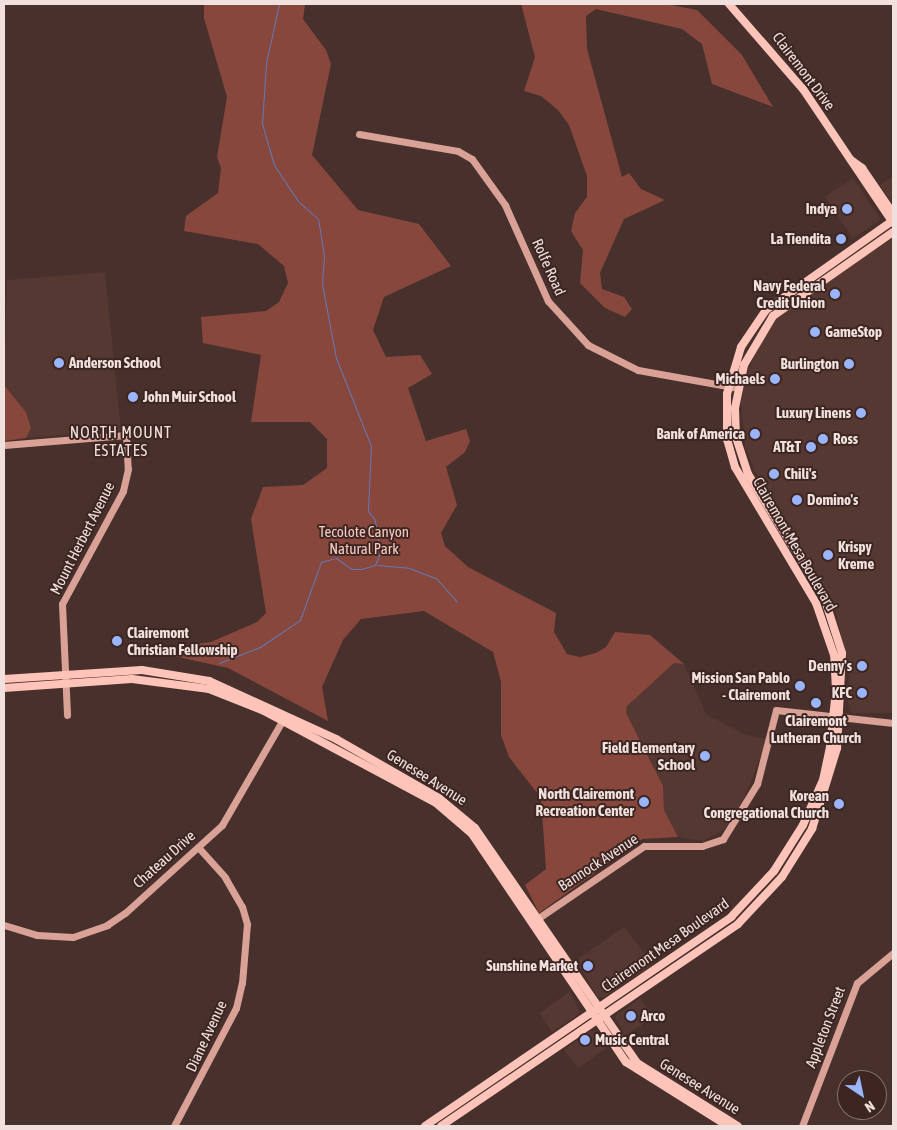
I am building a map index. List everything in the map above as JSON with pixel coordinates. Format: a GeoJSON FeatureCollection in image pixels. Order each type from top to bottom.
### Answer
{"type":"FeatureCollection","features":[{"type":"Feature","properties":{"kind":"main road","name":"Clairemont Drive"},"geometry":{"type":"LineString","coordinates":[[729,4],[776,54],[851,160],[862,168],[892,212],[893,221]]}},
{"type":"Feature","properties":{"kind":"main road","name":"Clairemont Mesa Boulevard"},"geometry":{"type":"LineString","coordinates":[[425,1126],[731,916],[774,871],[823,780],[837,718],[836,675],[830,639],[798,574],[735,467],[727,439],[728,387],[740,347],[766,310],[893,221]]}},
{"type":"Feature","properties":{"kind":"main road","name":"Clairemont Mesa Boulevard"},"geometry":{"type":"LineString","coordinates":[[441,1126],[600,1020],[732,928],[782,877],[822,806],[837,718],[842,653],[831,614],[814,580],[748,474],[736,437],[738,388],[750,352],[773,316],[893,232]]}},
{"type":"Feature","properties":{"kind":"main road"},"geometry":{"type":"LineString","coordinates":[[798,574],[814,580]]}},
{"type":"Feature","properties":{"kind":"main road","name":"Genesee Avenue"},"geometry":{"type":"LineString","coordinates":[[4,678],[142,670],[179,674],[229,687],[460,813],[636,1070],[728,1126]]}},
{"type":"Feature","properties":{"kind":"main road","name":"Genesee Avenue"},"geometry":{"type":"LineString","coordinates":[[4,688],[139,679],[184,684],[225,694],[284,717]]}},
{"type":"Feature","properties":{"kind":"main road","name":"Genesee Avenue"},"geometry":{"type":"LineString","coordinates":[[600,1020],[641,1066],[738,1126]]}},
{"type":"Feature","properties":{"kind":"street","name":"Rolfe Road"},"geometry":{"type":"LineString","coordinates":[[359,134],[458,151],[472,159],[505,205],[548,301],[588,346],[638,370],[738,388]]}},
{"type":"Feature","properties":{"kind":"street","name":"Mount Herbert Avenue"},"geometry":{"type":"LineString","coordinates":[[4,445],[126,435],[128,469],[124,491],[62,604],[67,714]]}},
{"type":"Feature","properties":{"kind":"street","name":"Bannock Avenue"},"geometry":{"type":"LineString","coordinates":[[534,921],[644,846],[702,846],[723,838],[758,784],[776,710],[837,718]]}},
{"type":"Feature","properties":{"kind":"street","name":"Chateau Drive"},"geometry":{"type":"LineString","coordinates":[[4,925],[37,935],[86,934],[125,913],[198,847],[232,812],[284,717]]}},
{"type":"Feature","properties":{"kind":"street"},"geometry":{"type":"LineString","coordinates":[[837,718],[893,723]]}},
{"type":"Feature","properties":{"kind":"street","name":"Diane Avenue"},"geometry":{"type":"LineString","coordinates":[[174,1126],[236,1008],[243,973],[247,924],[242,907],[225,877],[198,847]]}},
{"type":"Feature","properties":{"kind":"street","name":"Appleton Street"},"geometry":{"type":"LineString","coordinates":[[802,1126],[857,983],[893,953]]}},
{"type":"Feature","properties":{"kind":"shaded area"},"geometry":{"type":"Polygon","coordinates":[[[893,176],[893,204],[880,185],[893,176]]]}},
{"type":"Feature","properties":{"kind":"shaded area"},"geometry":{"type":"Polygon","coordinates":[[[853,178],[881,219],[853,238],[825,197],[853,178]]]}},
{"type":"Feature","properties":{"kind":"shaded area"},"geometry":{"type":"Polygon","coordinates":[[[893,238],[893,713],[852,713],[848,704],[849,667],[833,602],[754,470],[745,446],[741,402],[746,375],[769,325],[796,299],[893,238]]]}},
{"type":"Feature","properties":{"kind":"shaded area","name":"Anderson School"},"geometry":{"type":"Polygon","coordinates":[[[105,272],[121,430],[26,438],[31,428],[26,412],[4,385],[7,280],[105,272]]]}},
{"type":"Feature","properties":{"kind":"shaded area","name":"Field Elementary School"},"geometry":{"type":"Polygon","coordinates":[[[674,663],[684,664],[706,714],[744,734],[767,740],[741,806],[726,828],[703,841],[678,837],[664,810],[663,786],[626,713],[626,706],[674,663]]]}},
{"type":"Feature","properties":{"kind":"shaded area"},"geometry":{"type":"Polygon","coordinates":[[[624,927],[653,964],[603,998],[597,996],[576,960],[624,927]]]}},
{"type":"Feature","properties":{"kind":"shaded area"},"geometry":{"type":"Polygon","coordinates":[[[570,991],[580,1013],[552,1032],[540,1013],[570,991]]]}},
{"type":"Feature","properties":{"kind":"shaded area"},"geometry":{"type":"Polygon","coordinates":[[[640,998],[654,1017],[625,1036],[615,1016],[640,998]]]}},
{"type":"Feature","properties":{"kind":"shaded area"},"geometry":{"type":"Polygon","coordinates":[[[590,1031],[596,1031],[607,1048],[578,1068],[564,1050],[590,1031]]]}},
{"type":"Feature","properties":{"kind":"green space","name":"Tecolote Canyon Natural Park"},"geometry":{"type":"Polygon","coordinates":[[[204,4],[305,4],[303,19],[326,50],[331,64],[312,155],[358,210],[419,224],[451,266],[384,297],[373,330],[386,357],[420,355],[432,374],[408,388],[426,441],[466,429],[470,441],[465,452],[446,467],[457,505],[441,533],[445,546],[468,567],[556,613],[554,632],[567,654],[580,657],[596,653],[606,647],[615,632],[650,635],[684,664],[674,663],[627,706],[626,713],[663,786],[664,810],[678,837],[642,839],[539,913],[525,885],[546,869],[541,798],[509,757],[501,735],[501,682],[493,652],[424,611],[361,619],[343,640],[322,687],[328,721],[228,668],[169,655],[170,647],[211,642],[257,622],[266,613],[251,519],[263,487],[303,485],[327,468],[327,439],[310,422],[251,422],[261,355],[203,343],[201,317],[266,311],[279,302],[288,283],[284,266],[258,244],[184,231],[186,216],[218,193],[221,168],[217,157],[227,97],[204,18],[204,4]]]}},
{"type":"Feature","properties":{"kind":"green space"},"geometry":{"type":"Polygon","coordinates":[[[521,4],[666,4],[697,10],[742,55],[773,107],[712,84],[702,44],[682,29],[596,9],[586,16],[587,49],[622,177],[629,173],[641,189],[665,200],[624,219],[600,273],[602,289],[624,297],[632,309],[625,317],[605,308],[580,283],[583,250],[571,231],[575,213],[587,197],[587,176],[569,125],[558,110],[541,96],[524,91],[535,57],[521,4]]]}},
{"type":"Feature","properties":{"kind":"green space"},"geometry":{"type":"Polygon","coordinates":[[[4,385],[26,412],[31,428],[26,438],[4,441],[4,385]]]}},
{"type":"Feature","properties":{"kind":"waterway"},"geometry":{"type":"LineString","coordinates":[[219,663],[260,647],[300,620],[321,562],[336,558],[352,569],[361,569],[375,565],[380,553],[375,520],[368,511],[371,446],[336,358],[322,284],[324,256],[318,219],[298,201],[274,165],[262,124],[266,63],[279,4]]}},
{"type":"Feature","properties":{"kind":"waterway"},"geometry":{"type":"LineString","coordinates":[[377,565],[409,568],[437,579],[457,602]]}},
{"type":"Feature","properties":{"kind":"place","name":"Indya"},"geometry":{"type":"Point","coordinates":[847,209]}},
{"type":"Feature","properties":{"kind":"place","name":"La Tiendita"},"geometry":{"type":"Point","coordinates":[841,239]}},
{"type":"Feature","properties":{"kind":"place","name":"Navy Federal Credit Union"},"geometry":{"type":"Point","coordinates":[835,294]}},
{"type":"Feature","properties":{"kind":"place","name":"GameStop"},"geometry":{"type":"Point","coordinates":[815,332]}},
{"type":"Feature","properties":{"kind":"place","name":"Anderson School"},"geometry":{"type":"Point","coordinates":[59,363]}},
{"type":"Feature","properties":{"kind":"place","name":"Burlington"},"geometry":{"type":"Point","coordinates":[849,364]}},
{"type":"Feature","properties":{"kind":"place","name":"Michaels"},"geometry":{"type":"Point","coordinates":[775,379]}},
{"type":"Feature","properties":{"kind":"place","name":"John Muir School"},"geometry":{"type":"Point","coordinates":[133,397]}},
{"type":"Feature","properties":{"kind":"place","name":"Luxury Linens"},"geometry":{"type":"Point","coordinates":[861,413]}},
{"type":"Feature","properties":{"kind":"place","name":"Bank of America"},"geometry":{"type":"Point","coordinates":[755,434]}},
{"type":"Feature","properties":{"kind":"place","name":"Ross"},"geometry":{"type":"Point","coordinates":[823,439]}},
{"type":"Feature","properties":{"kind":"place","name":"AT&T"},"geometry":{"type":"Point","coordinates":[811,447]}},
{"type":"Feature","properties":{"kind":"place","name":"Chili's"},"geometry":{"type":"Point","coordinates":[774,474]}},
{"type":"Feature","properties":{"kind":"place","name":"Domino's"},"geometry":{"type":"Point","coordinates":[797,500]}},
{"type":"Feature","properties":{"kind":"place","name":"Krispy Kreme"},"geometry":{"type":"Point","coordinates":[828,555]}},
{"type":"Feature","properties":{"kind":"place","name":"Clairemont Christian Fellowship"},"geometry":{"type":"Point","coordinates":[117,641]}},
{"type":"Feature","properties":{"kind":"place","name":"Denny's"},"geometry":{"type":"Point","coordinates":[862,666]}},
{"type":"Feature","properties":{"kind":"place","name":"Mission San Pablo - Clairemont"},"geometry":{"type":"Point","coordinates":[800,686]}},
{"type":"Feature","properties":{"kind":"place","name":"KFC"},"geometry":{"type":"Point","coordinates":[862,693]}},
{"type":"Feature","properties":{"kind":"place","name":"Clairemont Lutheran Church"},"geometry":{"type":"Point","coordinates":[816,703]}},
{"type":"Feature","properties":{"kind":"place","name":"Field Elementary School"},"geometry":{"type":"Point","coordinates":[705,756]}},
{"type":"Feature","properties":{"kind":"place","name":"North Clairemont Recreation Center"},"geometry":{"type":"Point","coordinates":[644,802]}},
{"type":"Feature","properties":{"kind":"place","name":"Korean Congregational Church"},"geometry":{"type":"Point","coordinates":[839,804]}},
{"type":"Feature","properties":{"kind":"place","name":"Sunshine Market"},"geometry":{"type":"Point","coordinates":[588,966]}},
{"type":"Feature","properties":{"kind":"place","name":"Arco"},"geometry":{"type":"Point","coordinates":[631,1016]}},
{"type":"Feature","properties":{"kind":"place","name":"Music Central"},"geometry":{"type":"Point","coordinates":[585,1040]}},
{"type":"Feature","properties":{"kind":"district","name":"NORTH MOUNT ESTATES"},"geometry":{"type":"Point","coordinates":[121,441]}}]}
